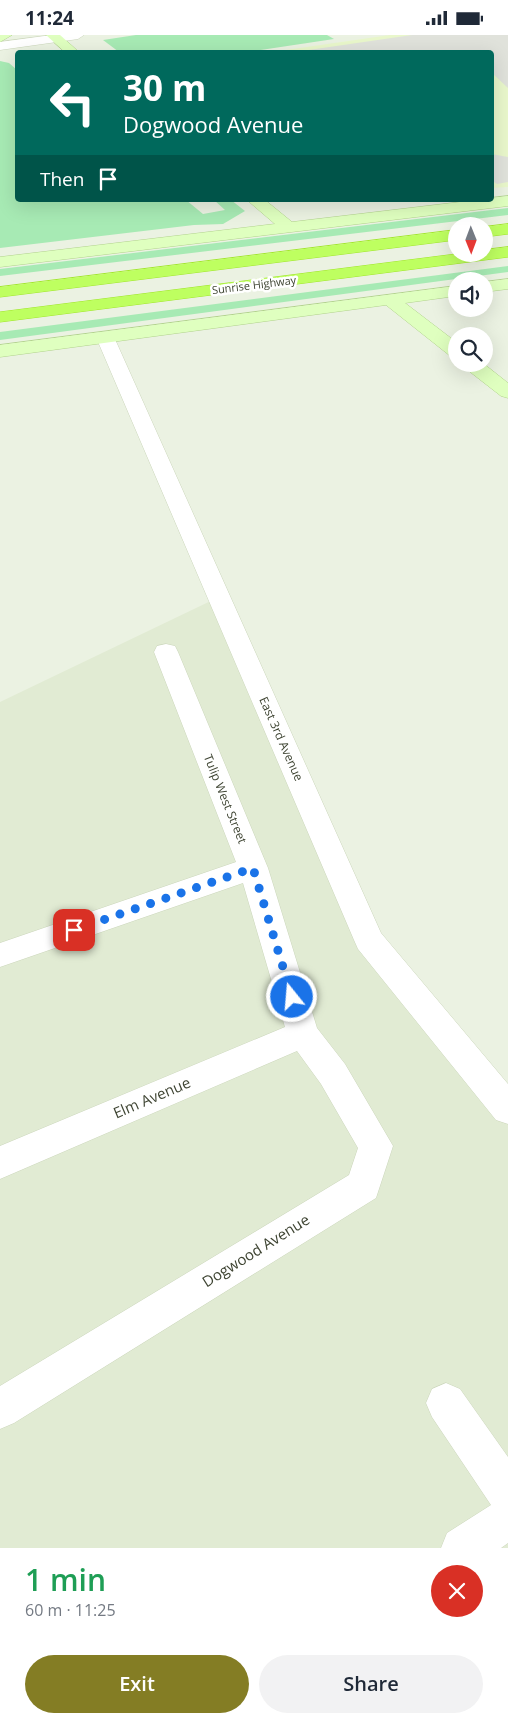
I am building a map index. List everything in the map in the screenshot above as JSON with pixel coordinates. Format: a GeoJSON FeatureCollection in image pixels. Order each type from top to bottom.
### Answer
{"type":"FeatureCollection","features":[{"type":"Feature","properties":{"kind":"highway"},"geometry":{"type":"LineString","coordinates":[[493,231],[508,229]]}},
{"type":"Feature","properties":{"kind":"highway","name":"Sunrise Highway"},"geometry":{"type":"LineString","coordinates":[[0,292],[448,236]]}},
{"type":"Feature","properties":{"kind":"highway","name":"Sunrise Highway"},"geometry":{"type":"LineString","coordinates":[[0,317],[508,252]]}},
{"type":"Feature","properties":{"kind":"main road"},"geometry":{"type":"LineString","coordinates":[[0,38],[6,35]]}},
{"type":"Feature","properties":{"kind":"main road"},"geometry":{"type":"LineString","coordinates":[[55,37],[70,50]]}},
{"type":"Feature","properties":{"kind":"main road"},"geometry":{"type":"LineString","coordinates":[[0,262],[508,201]]}},
{"type":"Feature","properties":{"kind":"main road"},"geometry":{"type":"LineString","coordinates":[[257,202],[289,228]]}},
{"type":"Feature","properties":{"kind":"main road"},"geometry":{"type":"LineString","coordinates":[[493,286],[508,284]]}},
{"type":"Feature","properties":{"kind":"main road"},"geometry":{"type":"LineString","coordinates":[[0,351],[448,292]]}},
{"type":"Feature","properties":{"kind":"main road"},"geometry":{"type":"LineString","coordinates":[[390,300],[448,345]]}},
{"type":"Feature","properties":{"kind":"main road"},"geometry":{"type":"LineString","coordinates":[[483,372],[508,391]]}},
{"type":"Feature","properties":{"kind":"street"},"geometry":{"type":"LineString","coordinates":[[0,46],[78,35]]}},
{"type":"Feature","properties":{"kind":"street","name":"East 3rd Avenue"},"geometry":{"type":"LineString","coordinates":[[105,337],[369,940],[508,1109]]}},
{"type":"Feature","properties":{"kind":"street","name":"Tulip West Street"},"geometry":{"type":"LineString","coordinates":[[166,652],[253,868],[303,1034]]}},
{"type":"Feature","properties":{"kind":"street"},"geometry":{"type":"LineString","coordinates":[[1,953],[253,868]]}},
{"type":"Feature","properties":{"kind":"street","name":"Elm Avenue"},"geometry":{"type":"LineString","coordinates":[[0,1163],[303,1034]]}},
{"type":"Feature","properties":{"kind":"street","name":"Dogwood Avenue"},"geometry":{"type":"LineString","coordinates":[[0,1409],[363,1186],[376,1146],[333,1074],[303,1034]]}},
{"type":"Feature","properties":{"kind":"street"},"geometry":{"type":"LineString","coordinates":[[446,1403],[508,1493]]}},
{"type":"Feature","properties":{"kind":"street"},"geometry":{"type":"LineString","coordinates":[[462,1548],[508,1519]]}},
{"type":"Feature","properties":{"kind":"shaded area"},"geometry":{"type":"Polygon","coordinates":[[[136,35],[327,35],[334,39],[260,50],[116,50],[103,40],[136,35]]]}},
{"type":"Feature","properties":{"kind":"shaded area"},"geometry":{"type":"Polygon","coordinates":[[[390,35],[508,35],[508,187],[494,188],[494,50],[286,50],[390,35]]]}},
{"type":"Feature","properties":{"kind":"shaded area"},"geometry":{"type":"Polygon","coordinates":[[[412,35],[508,35],[508,88],[494,75],[494,50],[309,50],[412,35]]]}},
{"type":"Feature","properties":{"kind":"shaded area"},"geometry":{"type":"Polygon","coordinates":[[[0,61],[9,63],[15,68],[15,202],[188,202],[203,214],[225,210],[216,202],[234,202],[245,211],[223,224],[194,225],[0,248],[0,61]]]}},
{"type":"Feature","properties":{"kind":"shaded area"},"geometry":{"type":"Polygon","coordinates":[[[494,155],[508,157],[508,182],[497,184],[494,182],[494,155]]]}},
{"type":"Feature","properties":{"kind":"shaded area"},"geometry":{"type":"Polygon","coordinates":[[[508,208],[508,215],[448,217],[448,222],[0,276],[0,269],[508,208]]]}},
{"type":"Feature","properties":{"kind":"shaded area"},"geometry":{"type":"Polygon","coordinates":[[[508,266],[508,272],[493,274],[493,272],[462,272],[508,266]]]}},
{"type":"Feature","properties":{"kind":"shaded area"},"geometry":{"type":"Polygon","coordinates":[[[448,274],[448,280],[0,340],[0,332],[448,274]]]}},
{"type":"Feature","properties":{"kind":"shaded area"},"geometry":{"type":"Polygon","coordinates":[[[219,597],[369,940],[508,1109],[508,1548],[0,1548],[0,702],[219,597]]]}},
{"type":"Feature","properties":{"kind":"route"},"geometry":{"type":"LineString","coordinates":[[74,930],[253,868],[292,997]]}}]}
